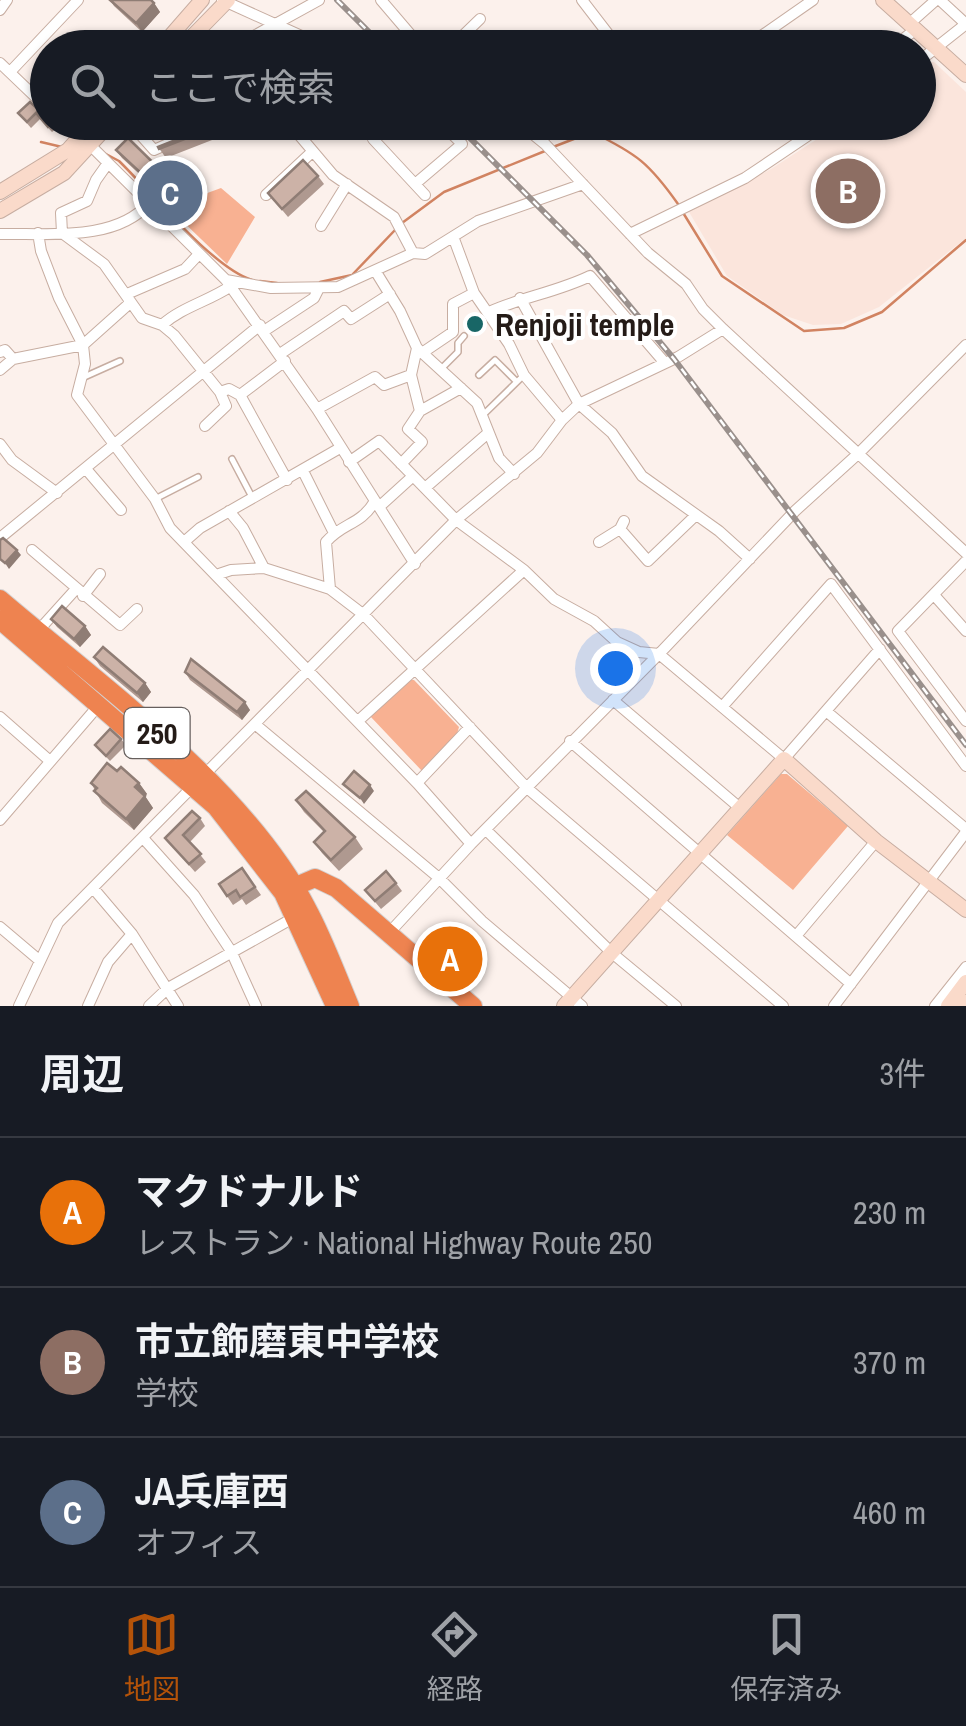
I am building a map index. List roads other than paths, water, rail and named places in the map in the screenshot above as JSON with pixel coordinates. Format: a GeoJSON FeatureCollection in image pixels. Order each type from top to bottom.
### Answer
{"type":"FeatureCollection","features":[{"type":"Feature","properties":{"kind":"highway","name":"250"},"geometry":{"type":"LineString","coordinates":[[0,600],[200,781],[216,806],[306,906],[350,1006]]}},
{"type":"Feature","properties":{"kind":"highway","name":"250"},"geometry":{"type":"LineString","coordinates":[[0,620],[99,705],[200,781]]}},
{"type":"Feature","properties":{"kind":"highway"},"geometry":{"type":"LineString","coordinates":[[288,890],[315,878],[336,888],[472,1006]]}},
{"type":"Feature","properties":{"kind":"highway","name":"250"},"geometry":{"type":"LineString","coordinates":[[288,890],[294,917],[334,1006]]}},
{"type":"Feature","properties":{"kind":"street"},"geometry":{"type":"LineString","coordinates":[[0,10],[7,0]]}},
{"type":"Feature","properties":{"kind":"street"},"geometry":{"type":"LineString","coordinates":[[50,30],[78,0]]}},
{"type":"Feature","properties":{"kind":"street"},"geometry":{"type":"LineString","coordinates":[[176,30],[202,0]]}},
{"type":"Feature","properties":{"kind":"street"},"geometry":{"type":"LineString","coordinates":[[264,30],[319,0]]}},
{"type":"Feature","properties":{"kind":"street"},"geometry":{"type":"LineString","coordinates":[[381,0],[407,30]]}},
{"type":"Feature","properties":{"kind":"street"},"geometry":{"type":"LineString","coordinates":[[582,0],[605,30]]}},
{"type":"Feature","properties":{"kind":"street"},"geometry":{"type":"LineString","coordinates":[[770,30],[813,0]]}},
{"type":"Feature","properties":{"kind":"street"},"geometry":{"type":"LineString","coordinates":[[909,30],[938,0],[966,24],[938,49],[966,74]]}},
{"type":"Feature","properties":{"kind":"street"},"geometry":{"type":"LineString","coordinates":[[199,30],[225,1],[291,30]]}},
{"type":"Feature","properties":{"kind":"street"},"geometry":{"type":"LineString","coordinates":[[886,1],[916,30]]}},
{"type":"Feature","properties":{"kind":"street"},"geometry":{"type":"LineString","coordinates":[[469,30],[480,19]]}},
{"type":"Feature","properties":{"kind":"street"},"geometry":{"type":"LineString","coordinates":[[10,72],[30,51]]}},
{"type":"Feature","properties":{"kind":"street"},"geometry":{"type":"LineString","coordinates":[[0,62],[30,91]]}},
{"type":"Feature","properties":{"kind":"street"},"geometry":{"type":"LineString","coordinates":[[0,192],[82,140]]}},
{"type":"Feature","properties":{"kind":"street"},"geometry":{"type":"LineString","coordinates":[[0,211],[64,173],[87,140]]}},
{"type":"Feature","properties":{"kind":"street"},"geometry":{"type":"LineString","coordinates":[[93,140],[108,163],[228,283],[318,409],[415,564]]}},
{"type":"Feature","properties":{"kind":"street"},"geometry":{"type":"LineString","coordinates":[[145,140],[154,150],[180,140]]}},
{"type":"Feature","properties":{"kind":"street"},"geometry":{"type":"LineString","coordinates":[[303,140],[334,175],[382,207],[400,226],[413,254]]}},
{"type":"Feature","properties":{"kind":"street"},"geometry":{"type":"LineString","coordinates":[[374,140],[425,195]]}},
{"type":"Feature","properties":{"kind":"street"},"geometry":{"type":"LineString","coordinates":[[416,184],[462,144],[458,140]]}},
{"type":"Feature","properties":{"kind":"street"},"geometry":{"type":"LineString","coordinates":[[540,140],[630,234],[686,284],[723,329],[966,553]]}},
{"type":"Feature","properties":{"kind":"street"},"geometry":{"type":"LineString","coordinates":[[630,234],[745,178],[801,140]]}},
{"type":"Feature","properties":{"kind":"street"},"geometry":{"type":"LineString","coordinates":[[266,195],[312,152]]}},
{"type":"Feature","properties":{"kind":"street"},"geometry":{"type":"LineString","coordinates":[[108,163],[86,201],[61,213],[62,232],[104,264],[142,318],[162,325],[220,392],[225,410],[205,426]]}},
{"type":"Feature","properties":{"kind":"street"},"geometry":{"type":"LineString","coordinates":[[321,226],[347,184]]}},
{"type":"Feature","properties":{"kind":"street"},"geometry":{"type":"LineString","coordinates":[[228,283],[270,288],[338,288],[413,254],[425,254],[454,240],[478,222],[583,184]]}},
{"type":"Feature","properties":{"kind":"street"},"geometry":{"type":"LineString","coordinates":[[0,234],[98,229],[136,218],[149,203]]}},
{"type":"Feature","properties":{"kind":"street"},"geometry":{"type":"LineString","coordinates":[[38,233],[59,298],[83,346],[85,364],[77,395],[155,499],[170,528],[358,721],[471,844]]}},
{"type":"Feature","properties":{"kind":"street"},"geometry":{"type":"LineString","coordinates":[[454,240],[474,293],[510,344],[520,378],[562,420]]}},
{"type":"Feature","properties":{"kind":"street"},"geometry":{"type":"LineString","coordinates":[[0,370],[13,359],[83,346],[128,298],[185,269],[200,254]]}},
{"type":"Feature","properties":{"kind":"street"},"geometry":{"type":"LineString","coordinates":[[376,272],[420,351],[477,403],[499,458],[514,474]]}},
{"type":"Feature","properties":{"kind":"street"},"geometry":{"type":"LineString","coordinates":[[488,312],[520,298],[557,292],[590,276],[665,363]]}},
{"type":"Feature","properties":{"kind":"street"},"geometry":{"type":"LineString","coordinates":[[162,325],[173,315],[212,299],[228,283]]}},
{"type":"Feature","properties":{"kind":"street"},"geometry":{"type":"LineString","coordinates":[[0,538],[204,372],[262,328],[314,298],[319,288]]}},
{"type":"Feature","properties":{"kind":"street"},"geometry":{"type":"LineString","coordinates":[[420,411],[411,375],[420,351],[453,332],[453,304],[474,293]]}},
{"type":"Feature","properties":{"kind":"street"},"geometry":{"type":"LineString","coordinates":[[240,395],[344,311],[351,319],[390,294]]}},
{"type":"Feature","properties":{"kind":"street"},"geometry":{"type":"LineString","coordinates":[[520,298],[580,404],[612,433],[642,476],[719,531],[750,559]]}},
{"type":"Feature","properties":{"kind":"street"},"geometry":{"type":"LineString","coordinates":[[19,1006],[58,922],[456,520],[537,453],[580,404],[665,363],[723,329]]}},
{"type":"Feature","properties":{"kind":"street"},"geometry":{"type":"LineString","coordinates":[[389,933],[794,511],[859,453],[966,345]]}},
{"type":"Feature","properties":{"kind":"street"},"geometry":{"type":"LineString","coordinates":[[0,352],[5,350],[13,359]]}},
{"type":"Feature","properties":{"kind":"street"},"geometry":{"type":"LineString","coordinates":[[318,409],[375,377],[384,385],[411,375]]}},
{"type":"Feature","properties":{"kind":"street"},"geometry":{"type":"LineString","coordinates":[[401,464],[422,442],[408,430],[420,411],[461,388]]}},
{"type":"Feature","properties":{"kind":"street"},"geometry":{"type":"LineString","coordinates":[[220,392],[230,389],[240,395],[287,480]]}},
{"type":"Feature","properties":{"kind":"street"},"geometry":{"type":"LineString","coordinates":[[424,488],[488,434]]}},
{"type":"Feature","properties":{"kind":"street"},"geometry":{"type":"LineString","coordinates":[[349,462],[379,441],[456,520],[524,570],[554,599],[594,621],[618,642],[639,652],[659,654],[876,841],[966,910]]}},
{"type":"Feature","properties":{"kind":"street"},"geometry":{"type":"LineString","coordinates":[[0,444],[12,460],[57,493]]}},
{"type":"Feature","properties":{"kind":"street"},"geometry":{"type":"LineString","coordinates":[[184,542],[200,528],[340,448]]}},
{"type":"Feature","properties":{"kind":"street"},"geometry":{"type":"LineString","coordinates":[[86,469],[121,510]]}},
{"type":"Feature","properties":{"kind":"street"},"geometry":{"type":"LineString","coordinates":[[303,470],[334,532]]}},
{"type":"Feature","properties":{"kind":"street"},"geometry":{"type":"LineString","coordinates":[[330,589],[326,542],[334,532],[366,516],[412,476]]}},
{"type":"Feature","properties":{"kind":"street"},"geometry":{"type":"LineString","coordinates":[[229,511],[243,528],[264,568]]}},
{"type":"Feature","properties":{"kind":"street"},"geometry":{"type":"LineString","coordinates":[[598,542],[622,525],[648,562],[695,516]]}},
{"type":"Feature","properties":{"kind":"street"},"geometry":{"type":"LineString","coordinates":[[32,550],[120,626],[136,609]]}},
{"type":"Feature","properties":{"kind":"street"},"geometry":{"type":"LineString","coordinates":[[966,561],[898,631],[966,721]]}},
{"type":"Feature","properties":{"kind":"street"},"geometry":{"type":"LineString","coordinates":[[216,575],[264,568],[330,589],[364,615],[528,788],[783,1006]]}},
{"type":"Feature","properties":{"kind":"street"},"geometry":{"type":"LineString","coordinates":[[358,721],[524,570]]}},
{"type":"Feature","properties":{"kind":"street"},"geometry":{"type":"LineString","coordinates":[[38,631],[100,574]]}},
{"type":"Feature","properties":{"kind":"street"},"geometry":{"type":"LineString","coordinates":[[722,706],[831,584],[966,766]]}},
{"type":"Feature","properties":{"kind":"street"},"geometry":{"type":"LineString","coordinates":[[934,595],[966,632]]}},
{"type":"Feature","properties":{"kind":"street"},"geometry":{"type":"LineString","coordinates":[[256,725],[439,878],[572,1003],[880,650]]}},
{"type":"Feature","properties":{"kind":"street"},"geometry":{"type":"LineString","coordinates":[[613,700],[740,808]]}},
{"type":"Feature","properties":{"kind":"street"},"geometry":{"type":"LineString","coordinates":[[0,820],[99,705]]}},
{"type":"Feature","properties":{"kind":"street"},"geometry":{"type":"LineString","coordinates":[[826,711],[966,831],[834,1006]]}},
{"type":"Feature","properties":{"kind":"street"},"geometry":{"type":"LineString","coordinates":[[0,717],[50,761]]}},
{"type":"Feature","properties":{"kind":"street"},"geometry":{"type":"LineString","coordinates":[[417,784],[470,727]]}},
{"type":"Feature","properties":{"kind":"street"},"geometry":{"type":"LineString","coordinates":[[570,742],[851,984]]}},
{"type":"Feature","properties":{"kind":"street"},"geometry":{"type":"LineString","coordinates":[[486,830],[612,953],[676,1006]]}},
{"type":"Feature","properties":{"kind":"street"},"geometry":{"type":"LineString","coordinates":[[143,838],[194,895],[231,951],[256,1006]]}},
{"type":"Feature","properties":{"kind":"street"},"geometry":{"type":"LineString","coordinates":[[796,936],[876,841]]}},
{"type":"Feature","properties":{"kind":"street"},"geometry":{"type":"LineString","coordinates":[[93,888],[132,934],[178,1006]]}},
{"type":"Feature","properties":{"kind":"street"},"geometry":{"type":"LineString","coordinates":[[149,1006],[168,988],[294,917]]}},
{"type":"Feature","properties":{"kind":"street"},"geometry":{"type":"LineString","coordinates":[[0,945],[4,931],[39,960]]}},
{"type":"Feature","properties":{"kind":"street"},"geometry":{"type":"LineString","coordinates":[[88,1006],[108,962],[132,934]]}},
{"type":"Feature","properties":{"kind":"street"},"geometry":{"type":"LineString","coordinates":[[936,1006],[966,967]]}},
{"type":"Feature","properties":{"kind":"street"},"geometry":{"type":"LineString","coordinates":[[948,1006],[966,982]]}},
{"type":"Feature","properties":{"kind":"lane"},"geometry":{"type":"LineString","coordinates":[[440,370],[458,352],[458,343],[464,336]]}},
{"type":"Feature","properties":{"kind":"lane"},"geometry":{"type":"LineString","coordinates":[[479,374],[495,360],[520,378],[483,415]]}},
{"type":"Feature","properties":{"kind":"lane"},"geometry":{"type":"LineString","coordinates":[[81,378],[120,361]]}},
{"type":"Feature","properties":{"kind":"lane"},"geometry":{"type":"LineString","coordinates":[[232,459],[252,498]]}},
{"type":"Feature","properties":{"kind":"lane"},"geometry":{"type":"LineString","coordinates":[[155,499],[198,476]]}},
{"type":"Feature","properties":{"kind":"waterway"},"geometry":{"type":"LineString","coordinates":[[553,147],[571,140]]}},
{"type":"Feature","properties":{"kind":"waterway"},"geometry":{"type":"LineString","coordinates":[[607,140],[641,161],[678,204]]}},
{"type":"Feature","properties":{"kind":"waterway"},"geometry":{"type":"LineString","coordinates":[[41,142],[62,147]]}},
{"type":"Feature","properties":{"kind":"waterway"},"geometry":{"type":"LineString","coordinates":[[402,223],[444,192],[545,151]]}},
{"type":"Feature","properties":{"kind":"waterway"},"geometry":{"type":"LineString","coordinates":[[104,153],[119,161],[219,261],[252,280]]}},
{"type":"Feature","properties":{"kind":"waterway"},"geometry":{"type":"LineString","coordinates":[[682,211],[722,276],[804,331],[844,328],[882,312],[966,240]]}},
{"type":"Feature","properties":{"kind":"waterway"},"geometry":{"type":"LineString","coordinates":[[320,282],[352,275],[396,229]]}},
{"type":"Feature","properties":{"kind":"waterway"},"geometry":{"type":"LineString","coordinates":[[260,281],[277,283]]}},
{"type":"Feature","properties":{"kind":"railway"},"geometry":{"type":"LineString","coordinates":[[337,0],[367,30]]}},
{"type":"Feature","properties":{"kind":"railway"},"geometry":{"type":"LineString","coordinates":[[472,140],[587,255],[674,359],[966,745]]}},
{"type":"Feature","properties":{"kind":"place","name":"市立飾磨東中学校"},"geometry":{"type":"Point","coordinates":[848,191]}},
{"type":"Feature","properties":{"kind":"place","name":"JA兵庫西"},"geometry":{"type":"Point","coordinates":[170,193]}},
{"type":"Feature","properties":{"kind":"place","name":"Renjoji temple"},"geometry":{"type":"Point","coordinates":[475,324]}},
{"type":"Feature","properties":{"kind":"place","name":"マクドナルド"},"geometry":{"type":"Point","coordinates":[450,959]}}]}
